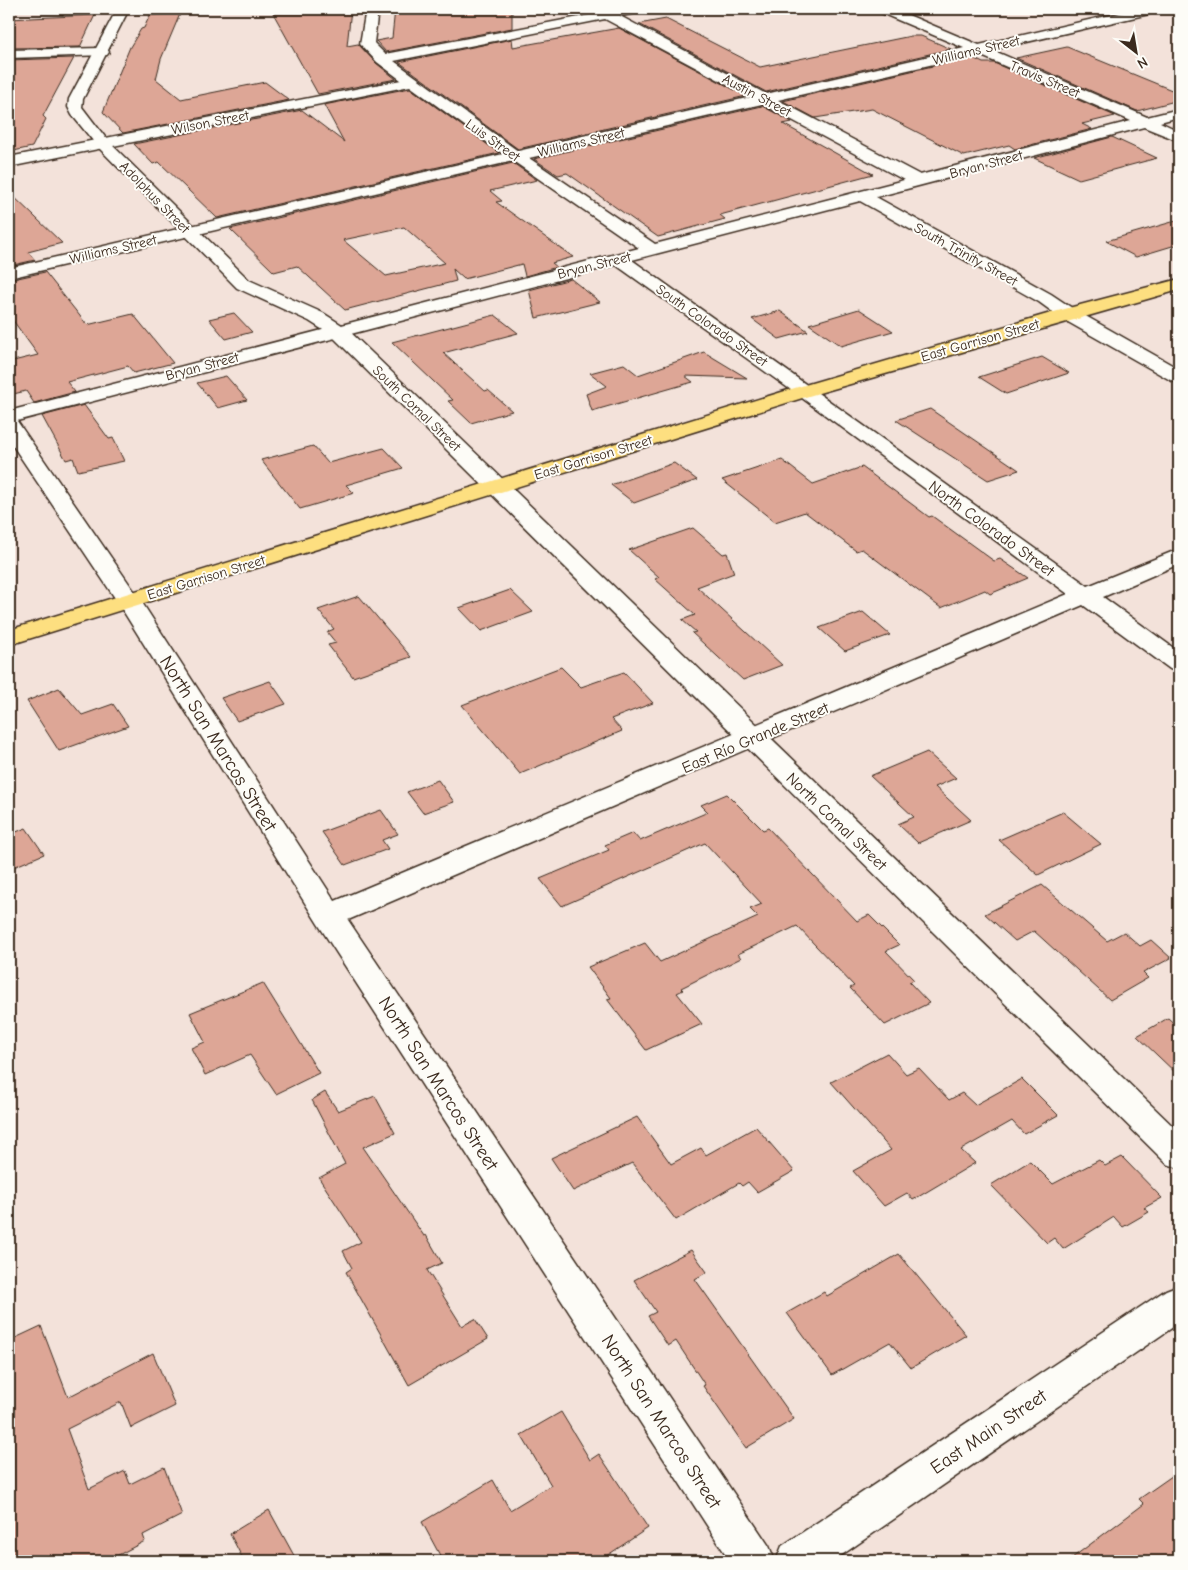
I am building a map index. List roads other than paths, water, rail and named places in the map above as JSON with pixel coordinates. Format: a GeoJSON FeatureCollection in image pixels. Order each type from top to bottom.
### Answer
{"type":"FeatureCollection","features":[{"type":"Feature","properties":{"kind":"main road","name":"East Garrison Street"},"geometry":{"type":"LineString","coordinates":[[9,638],[805,391],[1068,314],[1179,284]]}},
{"type":"Feature","properties":{"kind":"street","name":"Adolphus Street"},"geometry":{"type":"LineString","coordinates":[[123,9],[76,99],[75,107],[103,144],[243,284],[316,317],[338,331]]}},
{"type":"Feature","properties":{"kind":"street","name":"Luis Street"},"geometry":{"type":"LineString","coordinates":[[372,9],[367,44],[382,59],[411,82],[517,157],[653,250]]}},
{"type":"Feature","properties":{"kind":"street"},"geometry":{"type":"LineString","coordinates":[[382,59],[600,12],[638,9]]}},
{"type":"Feature","properties":{"kind":"street","name":"Travis Street"},"geometry":{"type":"LineString","coordinates":[[884,9],[1179,136]]}},
{"type":"Feature","properties":{"kind":"street","name":"Williams Street"},"geometry":{"type":"LineString","coordinates":[[9,273],[1153,9]]}},
{"type":"Feature","properties":{"kind":"street","name":"Austin Street"},"geometry":{"type":"LineString","coordinates":[[600,12],[919,181]]}},
{"type":"Feature","properties":{"kind":"street"},"geometry":{"type":"LineString","coordinates":[[9,54],[102,52]]}},
{"type":"Feature","properties":{"kind":"street","name":"Wilson Street"},"geometry":{"type":"LineString","coordinates":[[9,162],[411,82]]}},
{"type":"Feature","properties":{"kind":"street","name":"Bryan Street"},"geometry":{"type":"LineString","coordinates":[[9,417],[1179,113]]}},
{"type":"Feature","properties":{"kind":"street","name":"South Trinity Street"},"geometry":{"type":"LineString","coordinates":[[863,196],[1045,298],[1068,314],[1179,377]]}},
{"type":"Feature","properties":{"kind":"street","name":"South Colorado Street"},"geometry":{"type":"LineString","coordinates":[[619,259],[805,391]]}},
{"type":"Feature","properties":{"kind":"street","name":"South Comal Street"},"geometry":{"type":"LineString","coordinates":[[338,331],[496,486]]}},
{"type":"Feature","properties":{"kind":"street","name":"North Colorado Street"},"geometry":{"type":"LineString","coordinates":[[805,391],[1179,664]]}},
{"type":"Feature","properties":{"kind":"street","name":"North San Marcos Street"},"geometry":{"type":"LineString","coordinates":[[9,425],[129,601],[329,916],[754,1561]]}},
{"type":"Feature","properties":{"kind":"street","name":"North Comal Street"},"geometry":{"type":"LineString","coordinates":[[496,486],[1179,1154]]}},
{"type":"Feature","properties":{"kind":"street","name":"East Río Grande Street"},"geometry":{"type":"LineString","coordinates":[[329,916],[1179,556]]}},
{"type":"Feature","properties":{"kind":"street","name":"East Main Street"},"geometry":{"type":"LineString","coordinates":[[797,1561],[1179,1302]]}}]}
